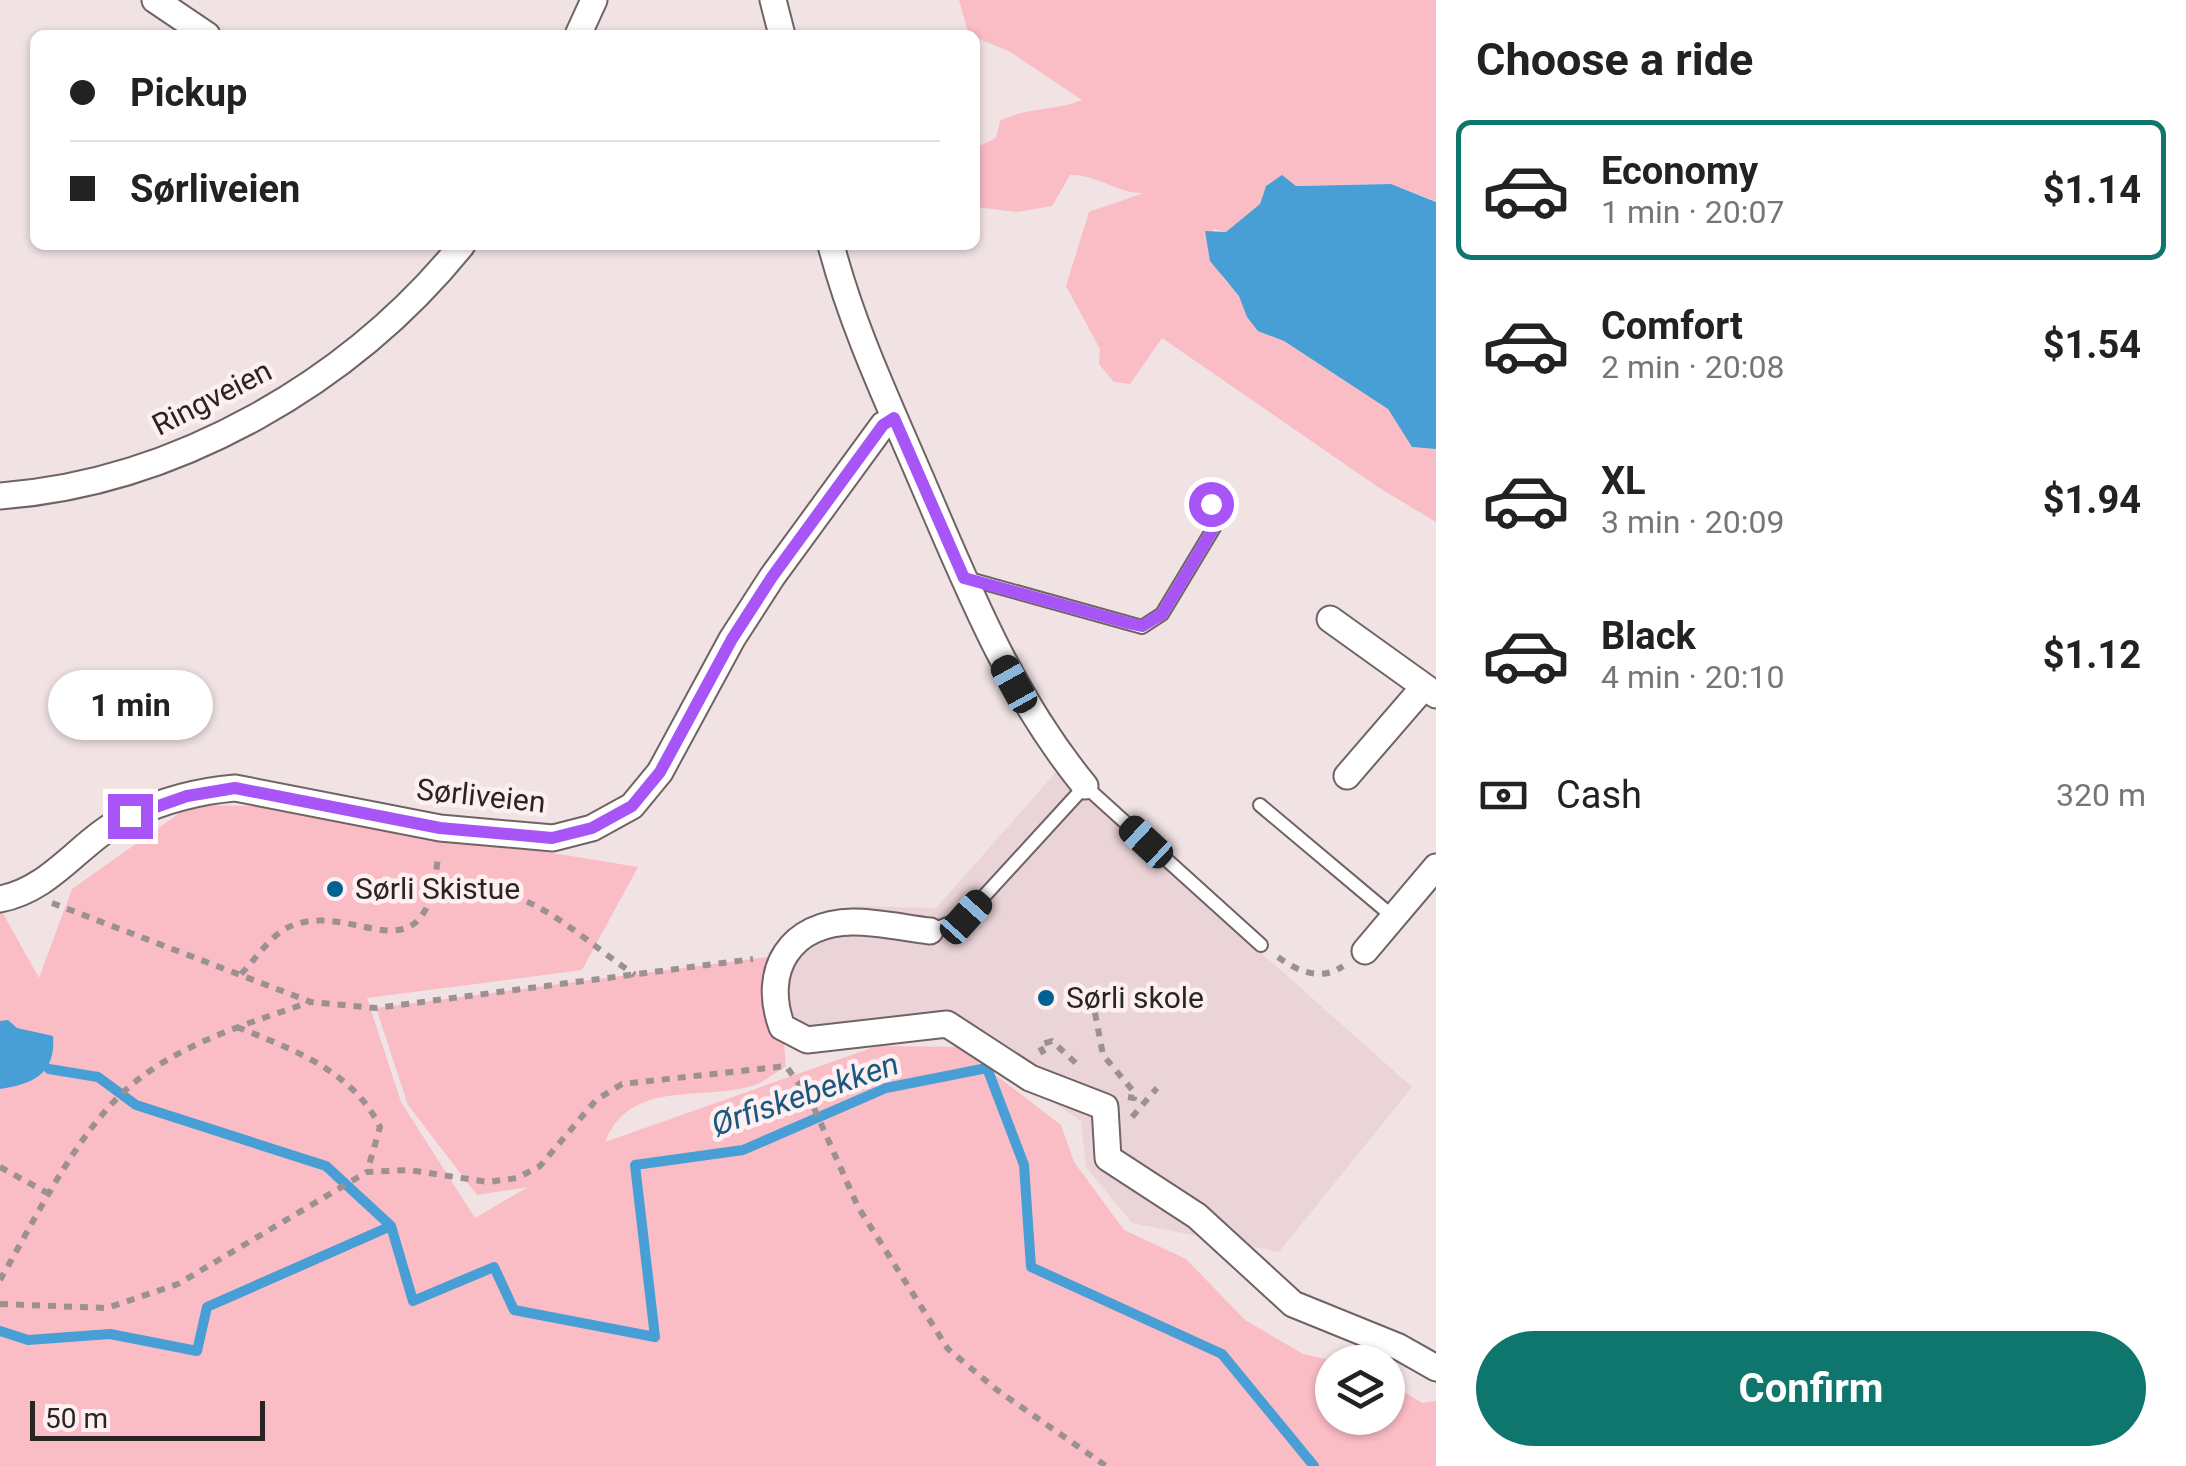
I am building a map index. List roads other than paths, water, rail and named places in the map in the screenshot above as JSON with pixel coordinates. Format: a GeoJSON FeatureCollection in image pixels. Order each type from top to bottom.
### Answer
{"type":"FeatureCollection","features":[{"type":"Feature","properties":{"kind":"street"},"geometry":{"type":"LineString","coordinates":[[155,0],[200,30]]}},
{"type":"Feature","properties":{"kind":"street"},"geometry":{"type":"LineString","coordinates":[[580,30],[594,0]]}},
{"type":"Feature","properties":{"kind":"street"},"geometry":{"type":"LineString","coordinates":[[773,0],[781,30]]}},
{"type":"Feature","properties":{"kind":"street","name":"Ringveien"},"geometry":{"type":"LineString","coordinates":[[0,496],[57,492],[172,458],[279,405],[374,332],[457,250]]}},
{"type":"Feature","properties":{"kind":"street"},"geometry":{"type":"LineString","coordinates":[[832,250],[852,315],[987,636],[1023,701],[1086,786]]}},
{"type":"Feature","properties":{"kind":"street","name":"Sørliveien"},"geometry":{"type":"LineString","coordinates":[[0,899],[28,893],[130,816],[210,790],[235,788],[440,828],[552,838],[592,828],[632,806],[660,772],[732,639],[772,577],[883,425],[894,418]]}},
{"type":"Feature","properties":{"kind":"street"},"geometry":{"type":"LineString","coordinates":[[1330,619],[1429,691],[1347,776]]}},
{"type":"Feature","properties":{"kind":"street"},"geometry":{"type":"LineString","coordinates":[[1365,950],[1436,867]]}},
{"type":"Feature","properties":{"kind":"street"},"geometry":{"type":"LineString","coordinates":[[930,931],[852,922],[820,928],[783,952],[775,974],[774,1004],[782,1027],[807,1040],[947,1024],[1030,1078],[1105,1106],[1108,1158],[1197,1216],[1293,1304],[1436,1368]]}},
{"type":"Feature","properties":{"kind":"lane"},"geometry":{"type":"LineString","coordinates":[[964,578],[1142,626],[1162,614],[1215,526],[1211,504]]}},
{"type":"Feature","properties":{"kind":"lane"},"geometry":{"type":"LineString","coordinates":[[930,931],[966,917],[1086,786],[1261,945]]}},
{"type":"Feature","properties":{"kind":"lane"},"geometry":{"type":"LineString","coordinates":[[1260,805],[1391,915]]}},
{"type":"Feature","properties":{"kind":"water"},"geometry":{"type":"Polygon","coordinates":[[[1282,175],[1296,186],[1391,184],[1436,202],[1436,449],[1412,447],[1388,409],[1284,341],[1258,331],[1239,296],[1210,261],[1205,231],[1226,232],[1260,204],[1266,186],[1282,175]]]}},
{"type":"Feature","properties":{"kind":"water"},"geometry":{"type":"Polygon","coordinates":[[[8,1020],[17,1028],[53,1036],[53,1049],[47,1068],[33,1080],[0,1089],[0,1021],[8,1020]]]}},
{"type":"Feature","properties":{"kind":"waterway","name":"Ørfiskebekken"},"geometry":{"type":"LineString","coordinates":[[0,1331],[28,1340],[110,1334],[197,1351],[207,1307],[391,1226],[413,1301],[494,1267],[514,1310],[655,1337],[635,1165],[743,1150],[886,1088],[987,1068],[1024,1165],[1031,1267],[1222,1354],[1314,1466]]}},
{"type":"Feature","properties":{"kind":"waterway"},"geometry":{"type":"LineString","coordinates":[[49,1069],[98,1077],[136,1105],[326,1166],[391,1226]]}},
{"type":"Feature","properties":{"kind":"place","name":"Sørli Skistue"},"geometry":{"type":"Point","coordinates":[335,889]}},
{"type":"Feature","properties":{"kind":"place","name":"Sørli skole"},"geometry":{"type":"Point","coordinates":[1046,998]}}]}
